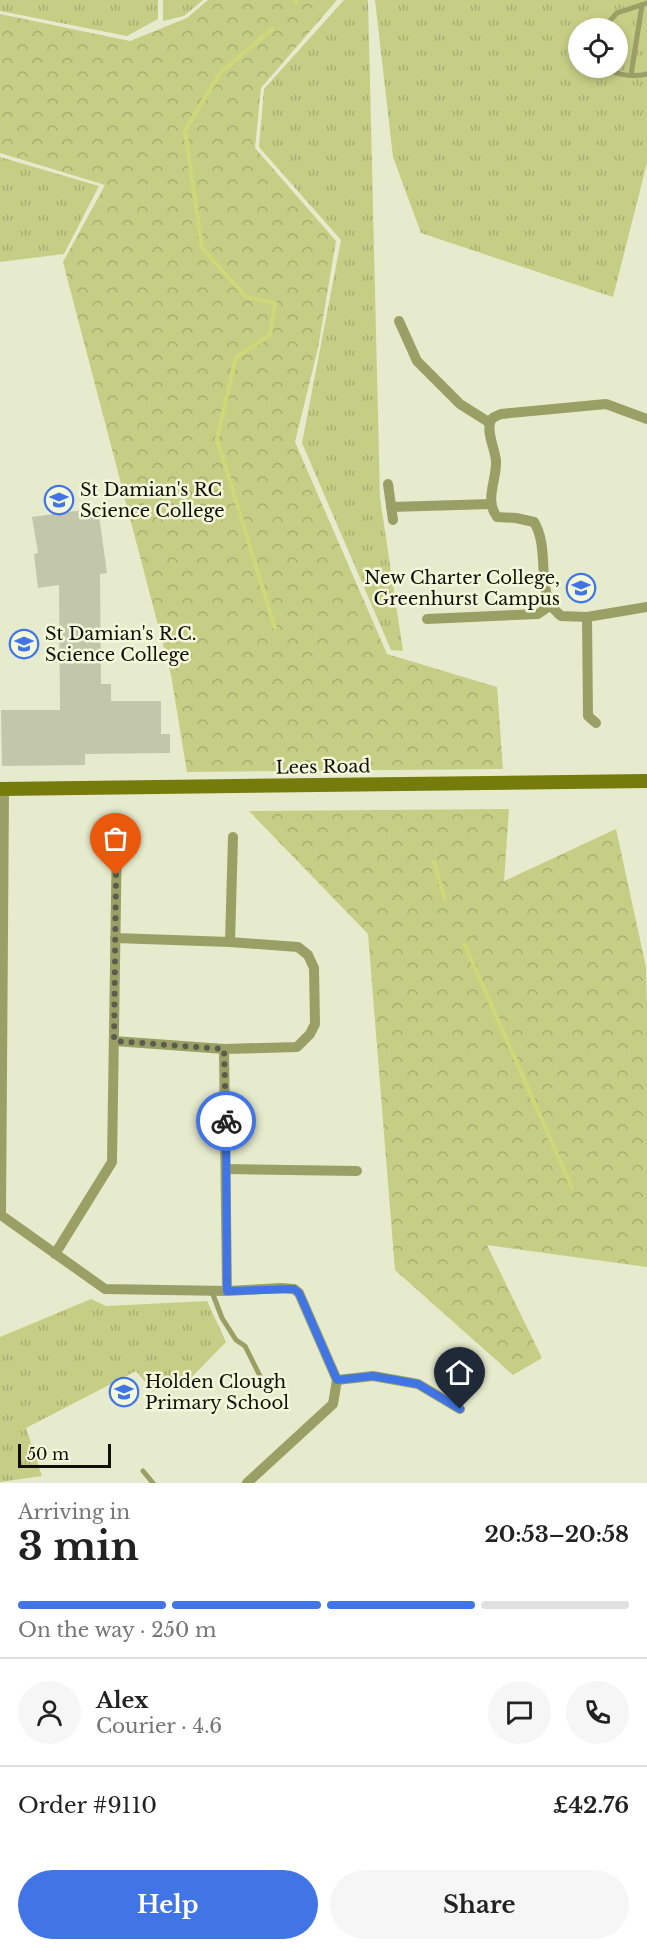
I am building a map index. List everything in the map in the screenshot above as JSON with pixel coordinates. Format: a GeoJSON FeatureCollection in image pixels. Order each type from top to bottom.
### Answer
{"type":"FeatureCollection","features":[{"type":"Feature","properties":{"kind":"main road","name":"Lees Road"},"geometry":{"type":"LineString","coordinates":[[2,789],[647,781]]}},
{"type":"Feature","properties":{"kind":"street"},"geometry":{"type":"LineString","coordinates":[[399,321],[417,361],[460,404],[490,423]]}},
{"type":"Feature","properties":{"kind":"street"},"geometry":{"type":"LineString","coordinates":[[647,419],[606,404],[501,414],[493,418],[490,423],[496,462],[492,510],[497,517],[534,522],[540,532],[551,605],[561,616],[586,617],[647,607]]}},
{"type":"Feature","properties":{"kind":"street"},"geometry":{"type":"LineString","coordinates":[[388,484],[393,520]]}},
{"type":"Feature","properties":{"kind":"street"},"geometry":{"type":"LineString","coordinates":[[391,507],[491,504]]}},
{"type":"Feature","properties":{"kind":"street"},"geometry":{"type":"LineString","coordinates":[[427,619],[538,614],[551,605]]}},
{"type":"Feature","properties":{"kind":"street"},"geometry":{"type":"LineString","coordinates":[[586,617],[588,716],[596,723]]}},
{"type":"Feature","properties":{"kind":"street"},"geometry":{"type":"LineString","coordinates":[[2,789],[1,1215],[105,1289],[212,1291],[294,1289],[299,1293],[337,1380],[333,1404],[247,1483]]}},
{"type":"Feature","properties":{"kind":"street"},"geometry":{"type":"LineString","coordinates":[[56,1254],[112,1162],[117,833]]}},
{"type":"Feature","properties":{"kind":"street"},"geometry":{"type":"LineString","coordinates":[[230,942],[233,837]]}},
{"type":"Feature","properties":{"kind":"street"},"geometry":{"type":"LineString","coordinates":[[114,1041],[224,1049],[297,1047],[315,1024],[314,968],[308,955],[298,947],[115,938]]}},
{"type":"Feature","properties":{"kind":"street"},"geometry":{"type":"LineString","coordinates":[[224,1049],[227,1291]]}},
{"type":"Feature","properties":{"kind":"street"},"geometry":{"type":"LineString","coordinates":[[226,1169],[357,1171]]}},
{"type":"Feature","properties":{"kind":"street"},"geometry":{"type":"LineString","coordinates":[[337,1380],[373,1376],[418,1384],[460,1409]]}},
{"type":"Feature","properties":{"kind":"lane"},"geometry":{"type":"LineString","coordinates":[[612,18],[617,13],[644,4],[631,75]]}},
{"type":"Feature","properties":{"kind":"lane"},"geometry":{"type":"LineString","coordinates":[[628,75],[647,74]]}},
{"type":"Feature","properties":{"kind":"lane"},"geometry":{"type":"LineString","coordinates":[[212,1291],[222,1318],[236,1340],[245,1346],[266,1388]]}},
{"type":"Feature","properties":{"kind":"lane"},"geometry":{"type":"LineString","coordinates":[[143,1471],[153,1483]]}},
{"type":"Feature","properties":{"kind":"green space"},"geometry":{"type":"Polygon","coordinates":[[[0,0],[158,0],[158,19],[127,36],[0,11],[0,0]]]}},
{"type":"Feature","properties":{"kind":"green space"},"geometry":{"type":"Polygon","coordinates":[[[163,0],[203,0],[184,16],[163,21],[163,0]]]}},
{"type":"Feature","properties":{"kind":"green space"},"geometry":{"type":"Polygon","coordinates":[[[208,0],[337,0],[261,88],[255,148],[336,241],[318,348],[295,442],[387,654],[497,687],[503,769],[187,772],[171,675],[63,262],[105,185],[0,153],[0,14],[130,41],[187,18],[208,0]]]}},
{"type":"Feature","properties":{"kind":"green space"},"geometry":{"type":"Polygon","coordinates":[[[344,0],[368,0],[380,498],[403,651],[391,650],[302,443],[341,240],[259,147],[264,89],[344,0]]]}},
{"type":"Feature","properties":{"kind":"green space"},"geometry":{"type":"Polygon","coordinates":[[[375,0],[647,0],[647,163],[613,297],[421,233],[393,157],[375,0]]]}},
{"type":"Feature","properties":{"kind":"green space"},"geometry":{"type":"Polygon","coordinates":[[[0,157],[99,186],[64,254],[0,262],[0,157]]]}},
{"type":"Feature","properties":{"kind":"green space"},"geometry":{"type":"Polygon","coordinates":[[[509,809],[504,881],[616,829],[646,967],[647,1008],[647,1267],[487,1245],[542,1358],[513,1375],[395,1270],[368,934],[249,811],[509,809]]]}},
{"type":"Feature","properties":{"kind":"green space"},"geometry":{"type":"Polygon","coordinates":[[[91,1299],[106,1306],[207,1301],[226,1342],[187,1382],[153,1391],[136,1371],[26,1428],[42,1476],[0,1482],[0,1337],[91,1299]]]}},
{"type":"Feature","properties":{"kind":"building","name":"St Damian's R.C. Science College"},"geometry":{"type":"Polygon","coordinates":[[[98,508],[107,573],[100,574],[101,684],[111,684],[111,701],[161,701],[161,734],[170,734],[170,753],[85,754],[85,765],[2,766],[1,710],[60,710],[59,585],[38,588],[34,554],[38,553],[32,517],[98,508]]]}},
{"type":"Feature","properties":{"kind":"waterway"},"geometry":{"type":"LineString","coordinates":[[272,29],[221,72],[185,130],[202,248],[246,297],[275,303],[270,335],[236,357],[217,439],[275,628]]}},
{"type":"Feature","properties":{"kind":"waterway"},"geometry":{"type":"LineString","coordinates":[[434,862],[445,900]]}},
{"type":"Feature","properties":{"kind":"waterway"},"geometry":{"type":"LineString","coordinates":[[465,945],[572,1188]]}},
{"type":"Feature","properties":{"kind":"way so far"},"geometry":{"type":"LineString","coordinates":[[116,875],[114,1041],[224,1049],[226,1121]]}},
{"type":"Feature","properties":{"kind":"place","name":"St Damian's RC Science College"},"geometry":{"type":"Point","coordinates":[59,500]}},
{"type":"Feature","properties":{"kind":"place","name":"New Charter College, Greenhurst Campus"},"geometry":{"type":"Point","coordinates":[581,588]}},
{"type":"Feature","properties":{"kind":"place","name":"St Damian's R.C. Science College"},"geometry":{"type":"Point","coordinates":[24,644]}},
{"type":"Feature","properties":{"kind":"place","name":"Holden Clough Primary School"},"geometry":{"type":"Point","coordinates":[124,1392]}},
{"type":"Feature","properties":{"kind":"route"},"geometry":{"type":"LineString","coordinates":[[226,1121],[227,1291],[294,1289],[299,1293],[337,1380],[373,1376],[418,1384],[460,1409]]}}]}
